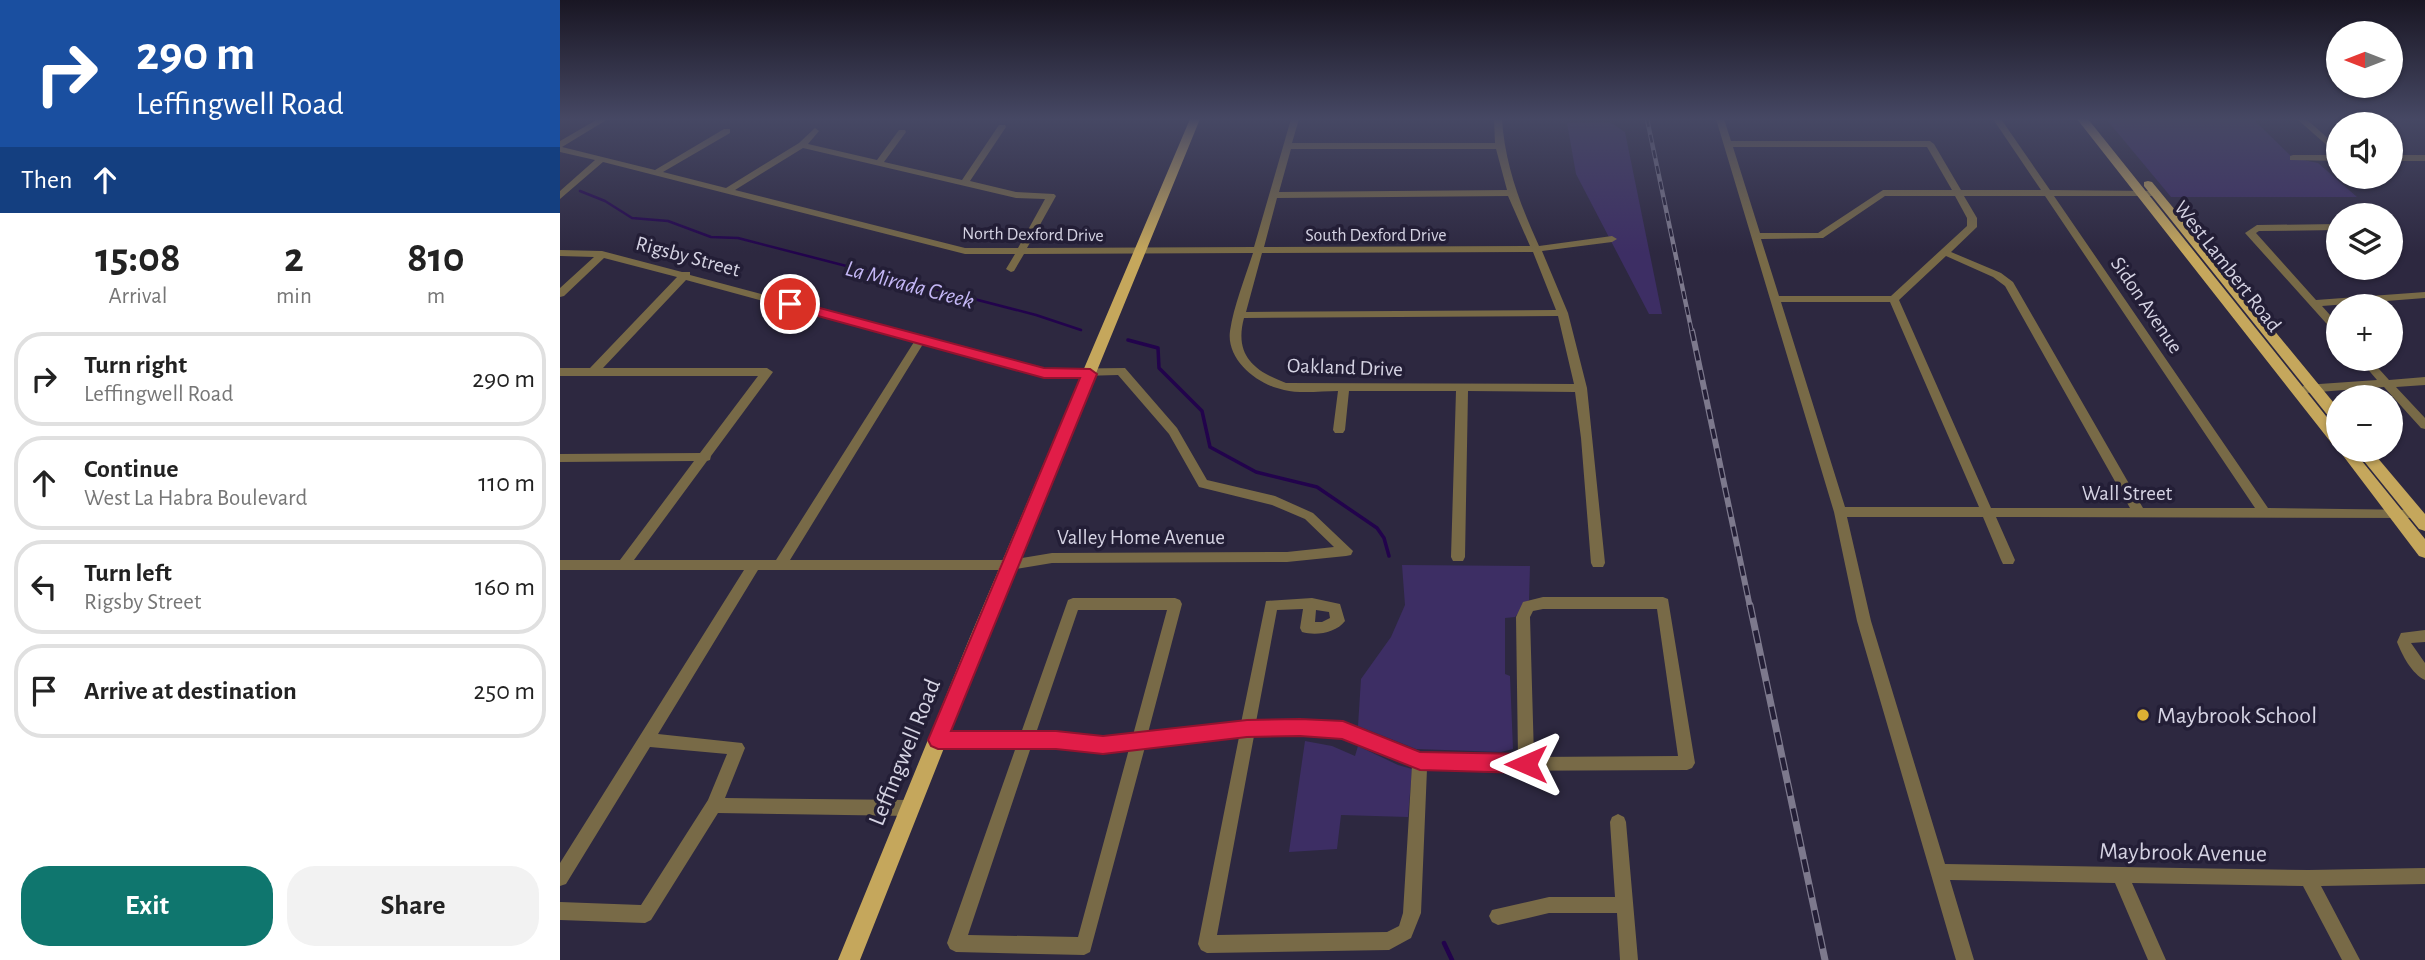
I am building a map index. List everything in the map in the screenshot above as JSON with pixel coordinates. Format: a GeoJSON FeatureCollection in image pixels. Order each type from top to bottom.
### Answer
{"type":"FeatureCollection","features":[{"type":"Feature","properties":{"kind":"main road","name":"Leffingwell Road"},"geometry":{"type":"LineString","coordinates":[[849,960],[1176,164]]}},
{"type":"Feature","properties":{"kind":"main road","name":"West Lambert Road"},"geometry":{"type":"LineString","coordinates":[[2122,164],[2326,403]]}},
{"type":"Feature","properties":{"kind":"main road","name":"West Lambert Road"},"geometry":{"type":"LineString","coordinates":[[2127,164],[2326,426]]}},
{"type":"Feature","properties":{"kind":"main road"},"geometry":{"type":"LineString","coordinates":[[2355,462],[2425,551]]}},
{"type":"Feature","properties":{"kind":"main road"},"geometry":{"type":"LineString","coordinates":[[2373,462],[2420,519]]}},
{"type":"Feature","properties":{"kind":"street"},"geometry":{"type":"LineString","coordinates":[[560,196],[597,164]]}},
{"type":"Feature","properties":{"kind":"street","name":"North Dexford Drive"},"geometry":{"type":"LineString","coordinates":[[621,164],[965,251],[1140,252]]}},
{"type":"Feature","properties":{"kind":"street"},"geometry":{"type":"LineString","coordinates":[[656,173],[672,164]]}},
{"type":"Feature","properties":{"kind":"street"},"geometry":{"type":"LineString","coordinates":[[727,191],[771,164]]}},
{"type":"Feature","properties":{"kind":"street"},"geometry":{"type":"LineString","coordinates":[[882,164],[1016,195],[1051,196],[1011,270]]}},
{"type":"Feature","properties":{"kind":"street"},"geometry":{"type":"LineString","coordinates":[[964,184],[977,164]]}},
{"type":"Feature","properties":{"kind":"street","name":"Oakland Drive"},"geometry":{"type":"LineString","coordinates":[[1284,164],[1256,251],[1234,348],[1244,363],[1263,379],[1285,387],[1344,389],[1581,388]]}},
{"type":"Feature","properties":{"kind":"street"},"geometry":{"type":"LineString","coordinates":[[1503,164],[1510,193],[1563,313],[1581,388],[1598,563]]}},
{"type":"Feature","properties":{"kind":"street"},"geometry":{"type":"LineString","coordinates":[[1733,164],[1840,512],[1854,565],[1864,621],[1941,872],[1965,960]]}},
{"type":"Feature","properties":{"kind":"street"},"geometry":{"type":"LineString","coordinates":[[1775,299],[1894,299],[1972,227],[1972,218],[1941,164]]}},
{"type":"Feature","properties":{"kind":"street","name":"Sidon Avenue"},"geometry":{"type":"LineString","coordinates":[[2028,164],[2264,512]]}},
{"type":"Feature","properties":{"kind":"street"},"geometry":{"type":"LineString","coordinates":[[1274,195],[1510,193]]}},
{"type":"Feature","properties":{"kind":"street"},"geometry":{"type":"LineString","coordinates":[[1756,236],[1820,236],[1883,193],[2148,193]]}},
{"type":"Feature","properties":{"kind":"street"},"geometry":{"type":"LineString","coordinates":[[2326,227],[2251,230],[2250,233],[2326,317]]}},
{"type":"Feature","properties":{"kind":"street","name":"South Dexford Drive"},"geometry":{"type":"LineString","coordinates":[[1140,252],[1535,249],[1612,240]]}},
{"type":"Feature","properties":{"kind":"street","name":"Rigsby Street"},"geometry":{"type":"LineString","coordinates":[[560,253],[602,254],[685,274],[920,341],[1044,373],[1090,374]]}},
{"type":"Feature","properties":{"kind":"street"},"geometry":{"type":"LineString","coordinates":[[1946,253],[1997,275],[2009,284],[2139,512]]}},
{"type":"Feature","properties":{"kind":"street"},"geometry":{"type":"LineString","coordinates":[[560,294],[602,254]]}},
{"type":"Feature","properties":{"kind":"street"},"geometry":{"type":"LineString","coordinates":[[593,372],[685,274]]}},
{"type":"Feature","properties":{"kind":"street"},"geometry":{"type":"LineString","coordinates":[[2313,303],[2425,295]]}},
{"type":"Feature","properties":{"kind":"street"},"geometry":{"type":"LineString","coordinates":[[1894,299],[2008,560]]}},
{"type":"Feature","properties":{"kind":"street"},"geometry":{"type":"LineString","coordinates":[[1240,315],[1563,313]]}},
{"type":"Feature","properties":{"kind":"street"},"geometry":{"type":"LineString","coordinates":[[780,565],[920,341]]}},
{"type":"Feature","properties":{"kind":"street","name":"Valley Home Avenue"},"geometry":{"type":"LineString","coordinates":[[560,565],[1010,565],[1052,558],[1287,557],[1346,551],[1309,516],[1275,501],[1203,484],[1173,431],[1140,395],[1130,379],[1118,370],[1090,374]]}},
{"type":"Feature","properties":{"kind":"street"},"geometry":{"type":"LineString","coordinates":[[2376,371],[2425,425]]}},
{"type":"Feature","properties":{"kind":"street"},"geometry":{"type":"LineString","coordinates":[[560,372],[767,372]]}},
{"type":"Feature","properties":{"kind":"street"},"geometry":{"type":"LineString","coordinates":[[625,565],[767,372]]}},
{"type":"Feature","properties":{"kind":"street"},"geometry":{"type":"LineString","coordinates":[[2297,390],[2425,381]]}},
{"type":"Feature","properties":{"kind":"street"},"geometry":{"type":"LineString","coordinates":[[1339,430],[1344,389]]}},
{"type":"Feature","properties":{"kind":"street"},"geometry":{"type":"LineString","coordinates":[[1458,557],[1462,389]]}},
{"type":"Feature","properties":{"kind":"street"},"geometry":{"type":"LineString","coordinates":[[560,458],[706,457]]}},
{"type":"Feature","properties":{"kind":"street","name":"Wall Street"},"geometry":{"type":"LineString","coordinates":[[1840,512],[2396,513],[2420,519]]}},
{"type":"Feature","properties":{"kind":"street"},"geometry":{"type":"LineString","coordinates":[[560,878],[754,565]]}},
{"type":"Feature","properties":{"kind":"street"},"geometry":{"type":"LineString","coordinates":[[938,740],[1026,740],[1103,745],[1247,729],[1343,730],[1420,761],[1526,764],[1687,763],[1663,603],[1543,603],[1528,606],[1523,617],[1526,764]]}},
{"type":"Feature","properties":{"kind":"street"},"geometry":{"type":"LineString","coordinates":[[1073,604],[1175,604],[1084,946],[956,943],[1026,740],[1073,604]]}},
{"type":"Feature","properties":{"kind":"street"},"geometry":{"type":"LineString","coordinates":[[1310,605],[1271,605],[1207,944],[1389,941],[1405,932],[1412,913],[1420,761]]}},
{"type":"Feature","properties":{"kind":"street"},"geometry":{"type":"LineString","coordinates":[[2425,636],[2406,637],[2404,642],[2408,652],[2425,674]]}},
{"type":"Feature","properties":{"kind":"street"},"geometry":{"type":"LineString","coordinates":[[560,911],[645,914],[714,805],[737,748],[647,740]]}},
{"type":"Feature","properties":{"kind":"street"},"geometry":{"type":"LineString","coordinates":[[714,805],[910,808]]}},
{"type":"Feature","properties":{"kind":"street"},"geometry":{"type":"LineString","coordinates":[[1618,822],[1629,960]]}},
{"type":"Feature","properties":{"kind":"street","name":"Maybrook Avenue"},"geometry":{"type":"LineString","coordinates":[[1941,872],[2308,878],[2425,876]]}},
{"type":"Feature","properties":{"kind":"street"},"geometry":{"type":"LineString","coordinates":[[2120,875],[2157,960]]}},
{"type":"Feature","properties":{"kind":"street"},"geometry":{"type":"LineString","coordinates":[[2308,878],[2351,960]]}},
{"type":"Feature","properties":{"kind":"street"},"geometry":{"type":"LineString","coordinates":[[1498,916],[1549,905],[1625,905]]}},
{"type":"Feature","properties":{"kind":"shaded area"},"geometry":{"type":"Polygon","coordinates":[[[1574,164],[1631,164],[1662,314],[1649,314],[1576,174],[1574,164]]]}},
{"type":"Feature","properties":{"kind":"shaded area"},"geometry":{"type":"Polygon","coordinates":[[[2143,164],[2319,164],[2326,170],[2326,189],[2348,189],[2357,197],[2171,197],[2143,164]]]}},
{"type":"Feature","properties":{"kind":"shaded area"},"geometry":{"type":"Polygon","coordinates":[[[1402,565],[1530,566],[1529,600],[1515,617],[1505,618],[1505,674],[1510,676],[1513,749],[1501,752],[1416,749],[1358,726],[1361,679],[1391,637],[1405,605],[1402,565]]]}},
{"type":"Feature","properties":{"kind":"shaded area"},"geometry":{"type":"Polygon","coordinates":[[[1305,741],[1332,746],[1355,756],[1358,746],[1412,769],[1408,817],[1341,815],[1337,849],[1289,852],[1305,741]]]}},
{"type":"Feature","properties":{"kind":"waterway","name":"La Mirada Creek"},"geometry":{"type":"LineString","coordinates":[[580,191],[605,201],[632,218],[668,221],[711,237],[738,238],[1036,315],[1081,330]]}},
{"type":"Feature","properties":{"kind":"waterway","name":"La Mirada Creek"},"geometry":{"type":"LineString","coordinates":[[1128,340],[1158,348],[1159,368],[1202,411],[1210,447],[1256,472],[1317,487],[1377,528],[1384,538],[1389,556]]}},
{"type":"Feature","properties":{"kind":"waterway","name":"La Mirada Creek"},"geometry":{"type":"LineString","coordinates":[[1444,943],[1452,960]]}},
{"type":"Feature","properties":{"kind":"railway"},"geometry":{"type":"LineString","coordinates":[[1656,164],[1692,333]]}},
{"type":"Feature","properties":{"kind":"railway"},"geometry":{"type":"LineString","coordinates":[[1692,331],[1750,607]]}},
{"type":"Feature","properties":{"kind":"railway"},"geometry":{"type":"LineString","coordinates":[[1750,605],[1825,960]]}},
{"type":"Feature","properties":{"kind":"place","name":"Maybrook School"},"geometry":{"type":"Point","coordinates":[2143,715]}},
{"type":"Feature","properties":{"kind":"route"},"geometry":{"type":"LineString","coordinates":[[790,304],[1044,373],[1090,374],[938,740],[1056,740],[1103,745],[1247,729],[1300,728],[1343,730],[1420,761],[1526,764]]}}]}
